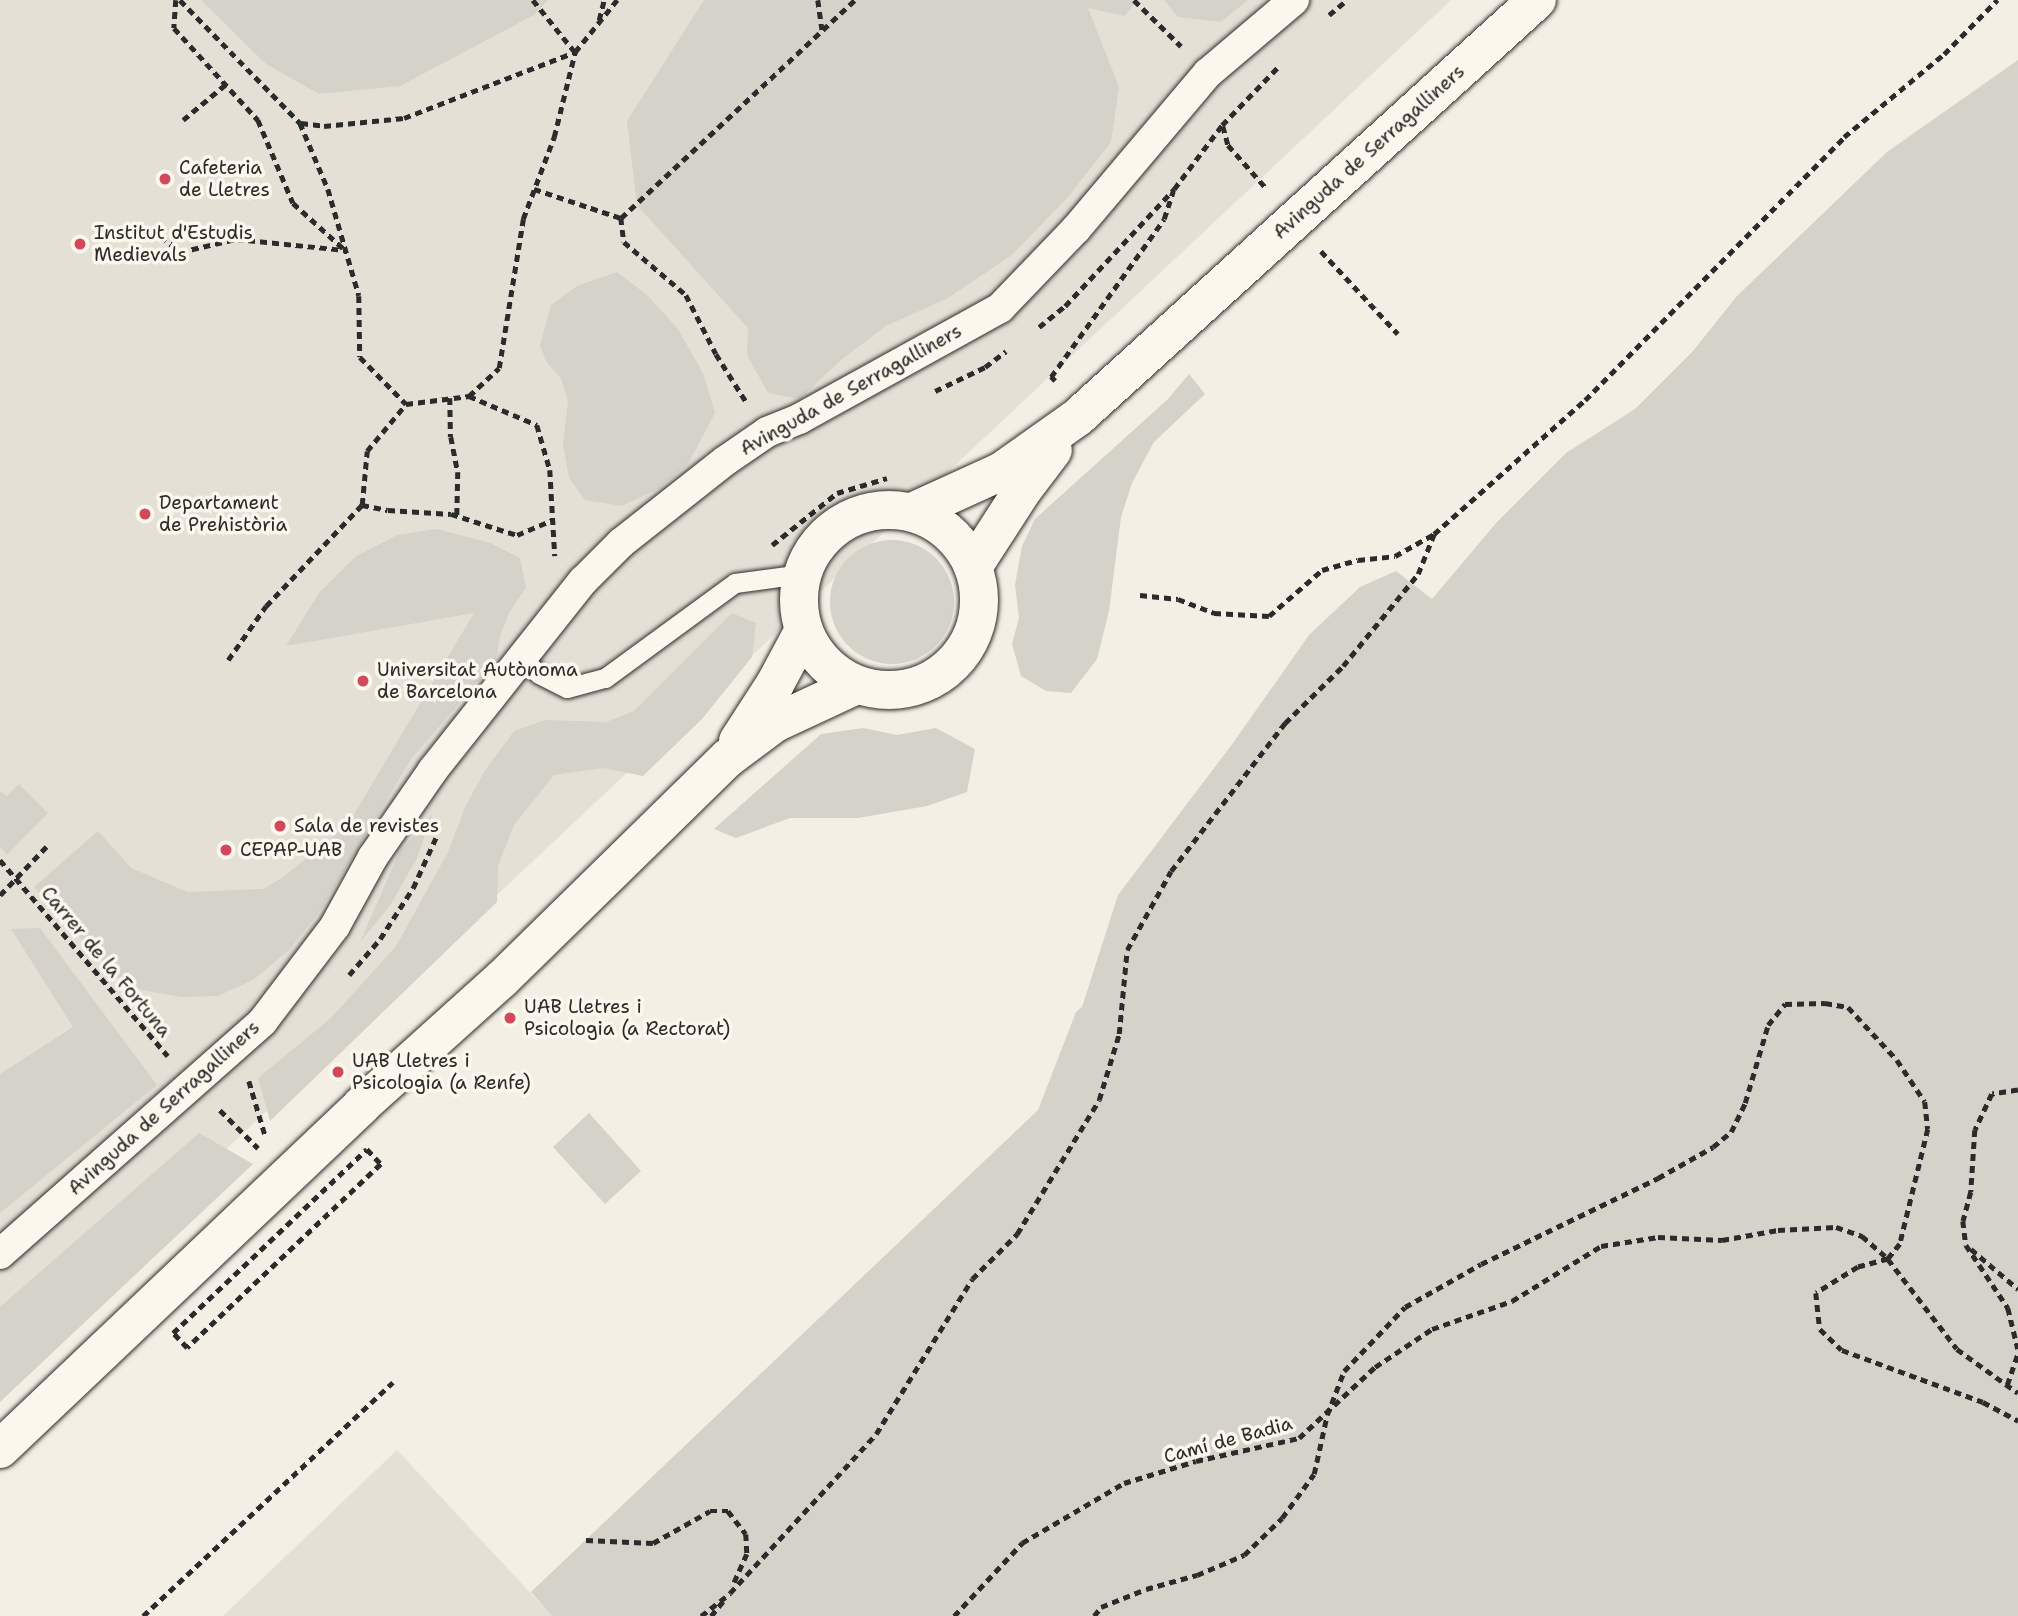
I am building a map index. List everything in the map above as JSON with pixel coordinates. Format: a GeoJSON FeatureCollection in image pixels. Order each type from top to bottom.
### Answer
{"type":"FeatureCollection","features":[{"type":"Feature","properties":{"kind":"street","name":"Avinguda de Serragalliners"},"geometry":{"type":"LineString","coordinates":[[0,1254],[262,1021],[335,926],[373,857],[433,770],[583,581],[621,542],[725,460],[767,432],[799,419],[1000,308],[1085,219],[1209,73],[1294,0]]}},
{"type":"Feature","properties":{"kind":"street","name":"Avinguda de Serragalliners"},"geometry":{"type":"LineString","coordinates":[[912,512],[1002,471],[1078,417],[1537,0]]}},
{"type":"Feature","properties":{"kind":"street","name":"Avinguda de Serragalliners"},"geometry":{"type":"LineString","coordinates":[[973,567],[1022,491],[1078,417]]}},
{"type":"Feature","properties":{"kind":"street"},"geometry":{"type":"LineString","coordinates":[[884,509],[912,512],[932,519],[950,532],[973,567],[979,590],[979,614],[972,636],[953,663],[936,677],[907,688],[877,690],[857,685],[821,659],[804,630],[799,602],[802,574],[814,549],[844,521],[884,509]]}},
{"type":"Feature","properties":{"kind":"street"},"geometry":{"type":"LineString","coordinates":[[728,758],[775,684],[804,630]]}},
{"type":"Feature","properties":{"kind":"street"},"geometry":{"type":"LineString","coordinates":[[0,1449],[362,1105],[502,979],[728,758],[775,723],[857,685]]}},
{"type":"Feature","properties":{"kind":"lane"},"geometry":{"type":"LineString","coordinates":[[522,660],[539,674],[567,688],[605,678],[735,583],[802,574]]}},
{"type":"Feature","properties":{"kind":"path"},"geometry":{"type":"LineString","coordinates":[[178,0],[174,28],[258,120],[293,203],[346,250]]}},
{"type":"Feature","properties":{"kind":"path"},"geometry":{"type":"LineString","coordinates":[[178,0],[231,49],[300,123],[328,189],[359,296],[360,357],[406,404]]}},
{"type":"Feature","properties":{"kind":"path"},"geometry":{"type":"LineString","coordinates":[[533,0],[575,52]]}},
{"type":"Feature","properties":{"kind":"path"},"geometry":{"type":"LineString","coordinates":[[598,25],[604,0]]}},
{"type":"Feature","properties":{"kind":"path"},"geometry":{"type":"LineString","coordinates":[[469,396],[499,368],[523,219],[554,137],[575,52],[617,0]]}},
{"type":"Feature","properties":{"kind":"path"},"geometry":{"type":"LineString","coordinates":[[818,0],[822,31]]}},
{"type":"Feature","properties":{"kind":"path"},"geometry":{"type":"LineString","coordinates":[[621,218],[855,0]]}},
{"type":"Feature","properties":{"kind":"path"},"geometry":{"type":"LineString","coordinates":[[1135,0],[1209,73]]}},
{"type":"Feature","properties":{"kind":"path"},"geometry":{"type":"LineString","coordinates":[[1324,20],[1348,0]]}},
{"type":"Feature","properties":{"kind":"path"},"geometry":{"type":"LineString","coordinates":[[1140,595],[1178,599],[1214,613],[1269,616],[1322,570],[1359,560],[1395,556],[1434,534],[1585,400],[1844,137],[1944,54],[1997,0]]}},
{"type":"Feature","properties":{"kind":"path"},"geometry":{"type":"LineString","coordinates":[[300,123],[324,126],[404,118],[575,52]]}},
{"type":"Feature","properties":{"kind":"path"},"geometry":{"type":"LineString","coordinates":[[1035,329],[1065,306],[1174,189],[1222,125],[1287,58]]}},
{"type":"Feature","properties":{"kind":"path"},"geometry":{"type":"LineString","coordinates":[[183,120],[226,83]]}},
{"type":"Feature","properties":{"kind":"path"},"geometry":{"type":"LineString","coordinates":[[1228,145],[1398,334]]}},
{"type":"Feature","properties":{"kind":"path"},"geometry":{"type":"LineString","coordinates":[[1058,384],[1051,377],[1164,219],[1181,163]]}},
{"type":"Feature","properties":{"kind":"path"},"geometry":{"type":"LineString","coordinates":[[534,189],[621,218]]}},
{"type":"Feature","properties":{"kind":"path"},"geometry":{"type":"LineString","coordinates":[[621,218],[624,242],[686,295],[716,354],[767,432]]}},
{"type":"Feature","properties":{"kind":"path"},"geometry":{"type":"LineString","coordinates":[[161,236],[180,252],[236,239],[346,250]]}},
{"type":"Feature","properties":{"kind":"path"},"geometry":{"type":"LineString","coordinates":[[925,396],[985,367],[1015,344]]}},
{"type":"Feature","properties":{"kind":"path"},"geometry":{"type":"LineString","coordinates":[[228,660],[266,606],[362,505],[367,451],[406,404],[469,396],[537,425],[550,470],[555,561]]}},
{"type":"Feature","properties":{"kind":"path"},"geometry":{"type":"LineString","coordinates":[[450,398],[451,437],[458,472],[457,515]]}},
{"type":"Feature","properties":{"kind":"path"},"geometry":{"type":"LineString","coordinates":[[362,505],[457,515],[517,535],[553,520]]}},
{"type":"Feature","properties":{"kind":"path"},"geometry":{"type":"LineString","coordinates":[[711,1616],[876,1434],[972,1279],[1017,1234],[1099,1100],[1119,1034],[1127,950],[1171,871],[1285,723],[1343,666],[1393,600],[1418,574],[1434,534]]}},
{"type":"Feature","properties":{"kind":"path"},"geometry":{"type":"LineString","coordinates":[[346,979],[380,939],[414,888],[442,823]]}},
{"type":"Feature","properties":{"kind":"path"},"geometry":{"type":"LineString","coordinates":[[0,895],[47,846]]}},
{"type":"Feature","properties":{"kind":"path","name":"Carrer de la Fortuna"},"geometry":{"type":"LineString","coordinates":[[0,860],[191,1083]]}},
{"type":"Feature","properties":{"kind":"path"},"geometry":{"type":"LineString","coordinates":[[1094,1616],[1101,1608],[1112,1603],[1196,1575],[1244,1555],[1282,1518],[1314,1474],[1327,1415],[1344,1371],[1405,1307],[1481,1264],[1658,1178],[1713,1147],[1731,1132],[1745,1102],[1768,1025],[1785,1004],[1825,1003],[1848,1007],[1897,1060],[1925,1102],[1928,1129],[1900,1244],[1888,1259],[1858,1267],[1816,1293],[1821,1329],[1842,1350],[1983,1402],[2018,1421]]}},
{"type":"Feature","properties":{"kind":"path"},"geometry":{"type":"LineString","coordinates":[[246,1071],[266,1138]]}},
{"type":"Feature","properties":{"kind":"path"},"geometry":{"type":"LineString","coordinates":[[2007,1385],[2018,1351],[2008,1308],[1966,1245],[1963,1221],[1971,1192],[1975,1129],[1992,1094],[2018,1090]]}},
{"type":"Feature","properties":{"kind":"path"},"geometry":{"type":"LineString","coordinates":[[214,1103],[258,1148]]}},
{"type":"Feature","properties":{"kind":"path"},"geometry":{"type":"LineString","coordinates":[[187,1348],[381,1164]]}},
{"type":"Feature","properties":{"kind":"path","name":"Camí de Badia"},"geometry":{"type":"LineString","coordinates":[[954,1616],[1022,1543],[1124,1482],[1196,1461],[1299,1438],[1327,1415],[1375,1367],[1432,1329],[1512,1301],[1601,1246],[1658,1237],[1721,1240],[1778,1230],[1836,1227],[1862,1236],[1888,1259],[1957,1349],[2018,1393]]}},
{"type":"Feature","properties":{"kind":"path"},"geometry":{"type":"LineString","coordinates":[[1966,1245],[2018,1289]]}},
{"type":"Feature","properties":{"kind":"path"},"geometry":{"type":"LineString","coordinates":[[143,1616],[393,1382]]}},
{"type":"Feature","properties":{"kind":"path"},"geometry":{"type":"LineString","coordinates":[[586,1540],[653,1543],[710,1510],[728,1511],[746,1534],[747,1554],[730,1593],[701,1616]]}},
{"type":"Feature","properties":{"kind":"shaded area","name":"Universitat Autònoma de Barcelona"},"geometry":{"type":"Polygon","coordinates":[[[0,0],[1451,0],[0,1361],[0,0]]]}},
{"type":"Feature","properties":{"kind":"shaded area"},"geometry":{"type":"Polygon","coordinates":[[[201,0],[548,0],[534,15],[400,86],[319,94],[266,64],[201,0]]]}},
{"type":"Feature","properties":{"kind":"shaded area"},"geometry":{"type":"Polygon","coordinates":[[[704,0],[1137,0],[1125,16],[1088,8],[1119,87],[1111,142],[1068,197],[1012,255],[948,298],[886,326],[841,360],[800,399],[768,393],[747,355],[748,328],[637,205],[627,121],[704,0]]]}},
{"type":"Feature","properties":{"kind":"shaded area"},"geometry":{"type":"Polygon","coordinates":[[[1164,0],[1248,0],[1221,22],[1178,17],[1164,0]]]}},
{"type":"Feature","properties":{"kind":"shaded area"},"geometry":{"type":"Polygon","coordinates":[[[2018,60],[2018,1616],[552,1616],[531,1592],[1038,1110],[1076,1012],[1082,1007],[1118,895],[1233,743],[1309,635],[1360,587],[1396,571],[1432,599],[1497,522],[1566,453],[1635,409],[1693,351],[1737,296],[1887,152],[2018,60]]]}},
{"type":"Feature","properties":{"kind":"shaded area"},"geometry":{"type":"Polygon","coordinates":[[[617,272],[647,295],[678,329],[703,373],[715,413],[688,464],[660,488],[622,506],[585,500],[569,478],[563,445],[568,401],[561,378],[547,363],[540,346],[551,305],[577,286],[617,272]]]}},
{"type":"Feature","properties":{"kind":"shaded area"},"geometry":{"type":"Polygon","coordinates":[[[1189,374],[1205,394],[1154,442],[1132,483],[1121,517],[1109,611],[1097,659],[1071,693],[1046,691],[1021,676],[1012,644],[1019,618],[1015,585],[1022,546],[1035,519],[1168,399],[1189,374]]]}},
{"type":"Feature","properties":{"kind":"shaded area"},"geometry":{"type":"Polygon","coordinates":[[[437,529],[490,543],[520,558],[526,587],[509,613],[500,636],[496,661],[412,758],[320,911],[289,950],[253,980],[218,996],[181,997],[141,990],[115,976],[34,887],[98,831],[131,868],[188,892],[263,889],[282,878],[341,830],[353,816],[474,613],[286,646],[319,593],[355,557],[397,535],[437,529]]]}},
{"type":"Feature","properties":{"kind":"shaded area"},"geometry":{"type":"Polygon","coordinates":[[[892,540],[916,544],[936,558],[950,578],[954,602],[950,626],[936,646],[916,660],[892,664],[868,660],[848,646],[834,626],[830,602],[834,578],[848,558],[868,544],[892,540]]]}},
{"type":"Feature","properties":{"kind":"shaded area"},"geometry":{"type":"Polygon","coordinates":[[[732,613],[756,623],[752,657],[702,719],[643,776],[603,768],[554,775],[514,825],[498,866],[497,902],[270,1121],[258,1078],[331,1018],[396,946],[448,852],[466,805],[486,769],[514,731],[545,720],[606,722],[634,711],[732,613]]]}},
{"type":"Feature","properties":{"kind":"shaded area"},"geometry":{"type":"Polygon","coordinates":[[[863,728],[897,735],[936,728],[975,749],[967,792],[927,806],[858,818],[790,818],[736,838],[714,829],[821,734],[863,728]]]}},
{"type":"Feature","properties":{"kind":"shaded area"},"geometry":{"type":"Polygon","coordinates":[[[19,784],[48,813],[7,855],[0,847],[0,791],[7,796],[19,784]]]}},
{"type":"Feature","properties":{"kind":"shaded area"},"geometry":{"type":"Polygon","coordinates":[[[433,813],[417,858],[391,904],[360,942],[399,853],[433,813]]]}},
{"type":"Feature","properties":{"kind":"shaded area"},"geometry":{"type":"Polygon","coordinates":[[[40,928],[157,1085],[0,1213],[0,1074],[73,1027],[11,929],[40,928]]]}},
{"type":"Feature","properties":{"kind":"shaded area"},"geometry":{"type":"Polygon","coordinates":[[[589,1113],[641,1171],[605,1204],[553,1147],[589,1113]]]}},
{"type":"Feature","properties":{"kind":"shaded area"},"geometry":{"type":"Polygon","coordinates":[[[199,1133],[253,1164],[0,1402],[0,1307],[199,1133]]]}},
{"type":"Feature","properties":{"kind":"shaded area"},"geometry":{"type":"Polygon","coordinates":[[[397,1450],[552,1616],[223,1616],[397,1450]]]}},
{"type":"Feature","properties":{"kind":"place","name":"Cafeteria de Lletres"},"geometry":{"type":"Point","coordinates":[165,179]}},
{"type":"Feature","properties":{"kind":"place","name":"Institut d'Estudis Medievals"},"geometry":{"type":"Point","coordinates":[80,244]}},
{"type":"Feature","properties":{"kind":"place","name":"Departament de Prehistòria"},"geometry":{"type":"Point","coordinates":[145,514]}},
{"type":"Feature","properties":{"kind":"place","name":"Universitat Autònoma de Barcelona"},"geometry":{"type":"Point","coordinates":[363,681]}},
{"type":"Feature","properties":{"kind":"place","name":"Sala de revistes"},"geometry":{"type":"Point","coordinates":[280,826]}},
{"type":"Feature","properties":{"kind":"place","name":"CEPAP-UAB"},"geometry":{"type":"Point","coordinates":[226,850]}},
{"type":"Feature","properties":{"kind":"place","name":"UAB Lletres i Psicologia (a Rectorat)"},"geometry":{"type":"Point","coordinates":[510,1018]}},
{"type":"Feature","properties":{"kind":"place","name":"UAB Lletres i Psicologia (a Renfe)"},"geometry":{"type":"Point","coordinates":[338,1072]}}]}
